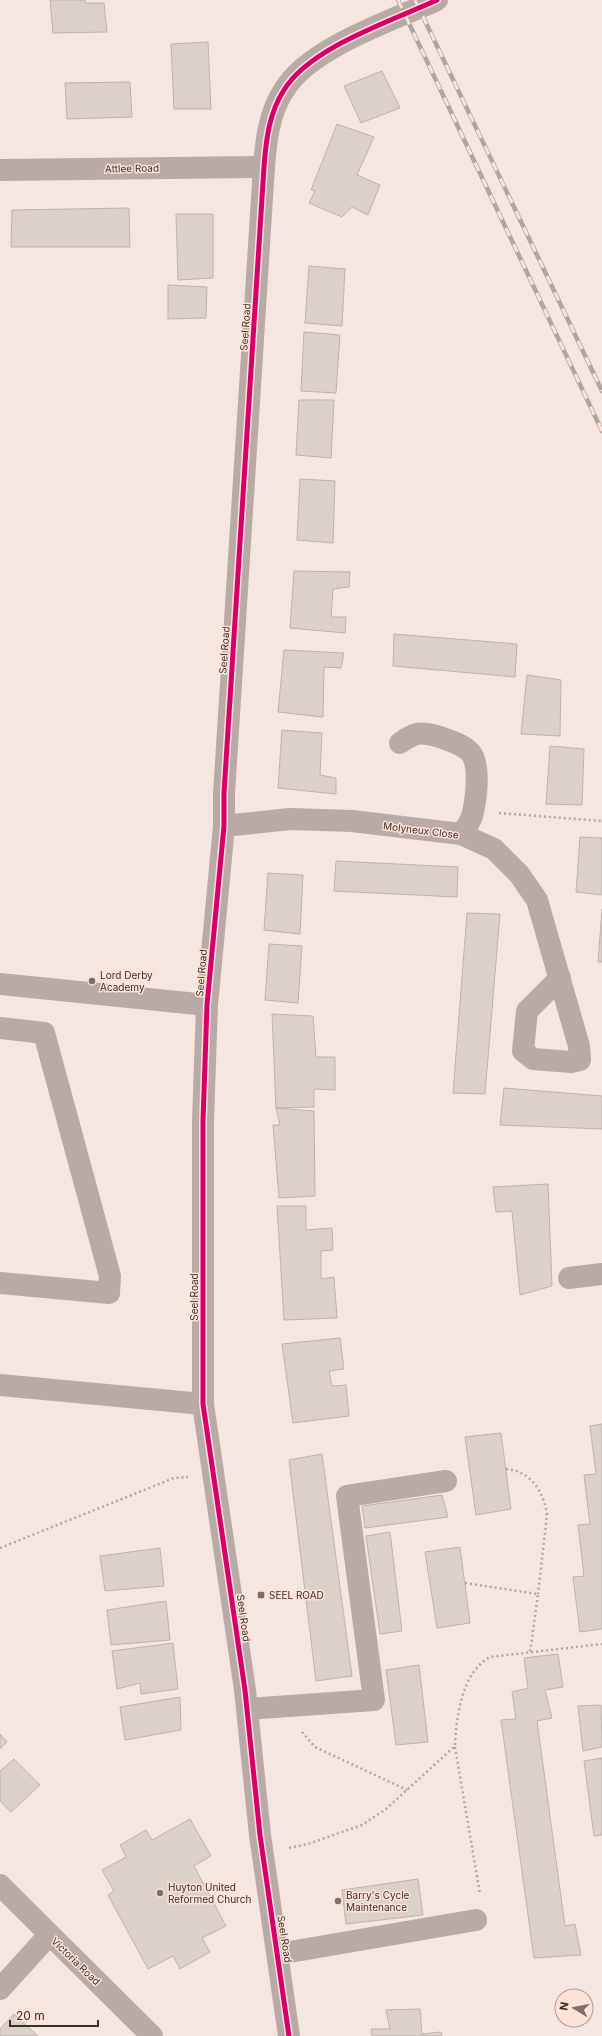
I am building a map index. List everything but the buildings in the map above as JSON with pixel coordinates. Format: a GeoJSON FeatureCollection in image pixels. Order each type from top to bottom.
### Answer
{"type":"FeatureCollection","features":[{"type":"Feature","properties":{"kind":"street","name":"Seel Road"},"geometry":{"type":"LineString","coordinates":[[289,2036],[263,1853],[248,1710],[204,1404],[203,1122],[207,1005],[224,826],[224,793],[266,138],[273,114],[284,90],[298,74],[317,58],[334,47],[437,0]]}},
{"type":"Feature","properties":{"kind":"street","name":"Attlee Road"},"geometry":{"type":"LineString","coordinates":[[0,170],[264,167]]}},
{"type":"Feature","properties":{"kind":"street"},"geometry":{"type":"LineString","coordinates":[[400,743],[413,733],[432,735],[456,742],[471,753],[477,772],[473,811],[472,817],[461,834]]}},
{"type":"Feature","properties":{"kind":"street","name":"Molyneux Close"},"geometry":{"type":"LineString","coordinates":[[224,826],[290,819],[352,821],[461,834],[494,849],[519,874],[537,900],[560,978],[579,1046],[580,1060],[571,1062],[533,1059],[522,1051],[527,1011],[560,978]]}},
{"type":"Feature","properties":{"kind":"street"},"geometry":{"type":"LineString","coordinates":[[0,984],[207,1005]]}},
{"type":"Feature","properties":{"kind":"street"},"geometry":{"type":"LineString","coordinates":[[0,1028],[44,1033],[110,1276],[109,1293],[0,1283]]}},
{"type":"Feature","properties":{"kind":"street"},"geometry":{"type":"LineString","coordinates":[[569,1278],[602,1274]]}},
{"type":"Feature","properties":{"kind":"street"},"geometry":{"type":"LineString","coordinates":[[0,1385],[204,1404]]}},
{"type":"Feature","properties":{"kind":"street"},"geometry":{"type":"LineString","coordinates":[[248,1710],[374,1700],[347,1496],[446,1481]]}},
{"type":"Feature","properties":{"kind":"street","name":"Victoria Road"},"geometry":{"type":"LineString","coordinates":[[0,1886],[152,2036]]}},
{"type":"Feature","properties":{"kind":"street"},"geometry":{"type":"LineString","coordinates":[[278,1954],[476,1920]]}},
{"type":"Feature","properties":{"kind":"street"},"geometry":{"type":"LineString","coordinates":[[0,1989],[49,1935]]}},
{"type":"Feature","properties":{"kind":"path"},"geometry":{"type":"LineString","coordinates":[[473,811],[602,821]]}},
{"type":"Feature","properties":{"kind":"path"},"geometry":{"type":"LineString","coordinates":[[506,1469],[518,1472],[532,1479],[546,1505],[547,1516],[530,1653]]}},
{"type":"Feature","properties":{"kind":"path"},"geometry":{"type":"LineString","coordinates":[[0,1548],[174,1478],[214,1475]]}},
{"type":"Feature","properties":{"kind":"path"},"geometry":{"type":"LineString","coordinates":[[465,1583],[538,1594]]}},
{"type":"Feature","properties":{"kind":"path"},"geometry":{"type":"LineString","coordinates":[[476,1920],[484,1919],[455,1746],[456,1725],[460,1702],[481,1662],[490,1657],[602,1644]]}},
{"type":"Feature","properties":{"kind":"path"},"geometry":{"type":"LineString","coordinates":[[292,1706],[299,1730],[315,1747],[407,1790]]}},
{"type":"Feature","properties":{"kind":"path"},"geometry":{"type":"LineString","coordinates":[[263,1853],[308,1844],[362,1825],[386,1809],[455,1746]]}},
{"type":"Feature","properties":{"kind":"railway"},"geometry":{"type":"LineString","coordinates":[[398,0],[602,431]]}},
{"type":"Feature","properties":{"kind":"railway"},"geometry":{"type":"LineString","coordinates":[[415,0],[602,391]]}},
{"type":"Feature","properties":{"kind":"cycle path"},"geometry":{"type":"LineString","coordinates":[[289,2036],[260,1835],[245,1690],[203,1404],[203,1121],[207,1005],[224,826],[224,793],[264,167],[267,137],[275,108],[284,90],[296,75],[332,48],[376,26],[437,0]]}},
{"type":"Feature","properties":{"kind":"place","name":"Lord Derby Academy"},"geometry":{"type":"Point","coordinates":[92,981]}},
{"type":"Feature","properties":{"kind":"place","name":"SEEL ROAD"},"geometry":{"type":"Point","coordinates":[261,1595]}},
{"type":"Feature","properties":{"kind":"place","name":"Huyton United Reformed Church"},"geometry":{"type":"Point","coordinates":[160,1893]}},
{"type":"Feature","properties":{"kind":"place","name":"Barry's Cycle Maintenance"},"geometry":{"type":"Point","coordinates":[338,1901]}}]}
